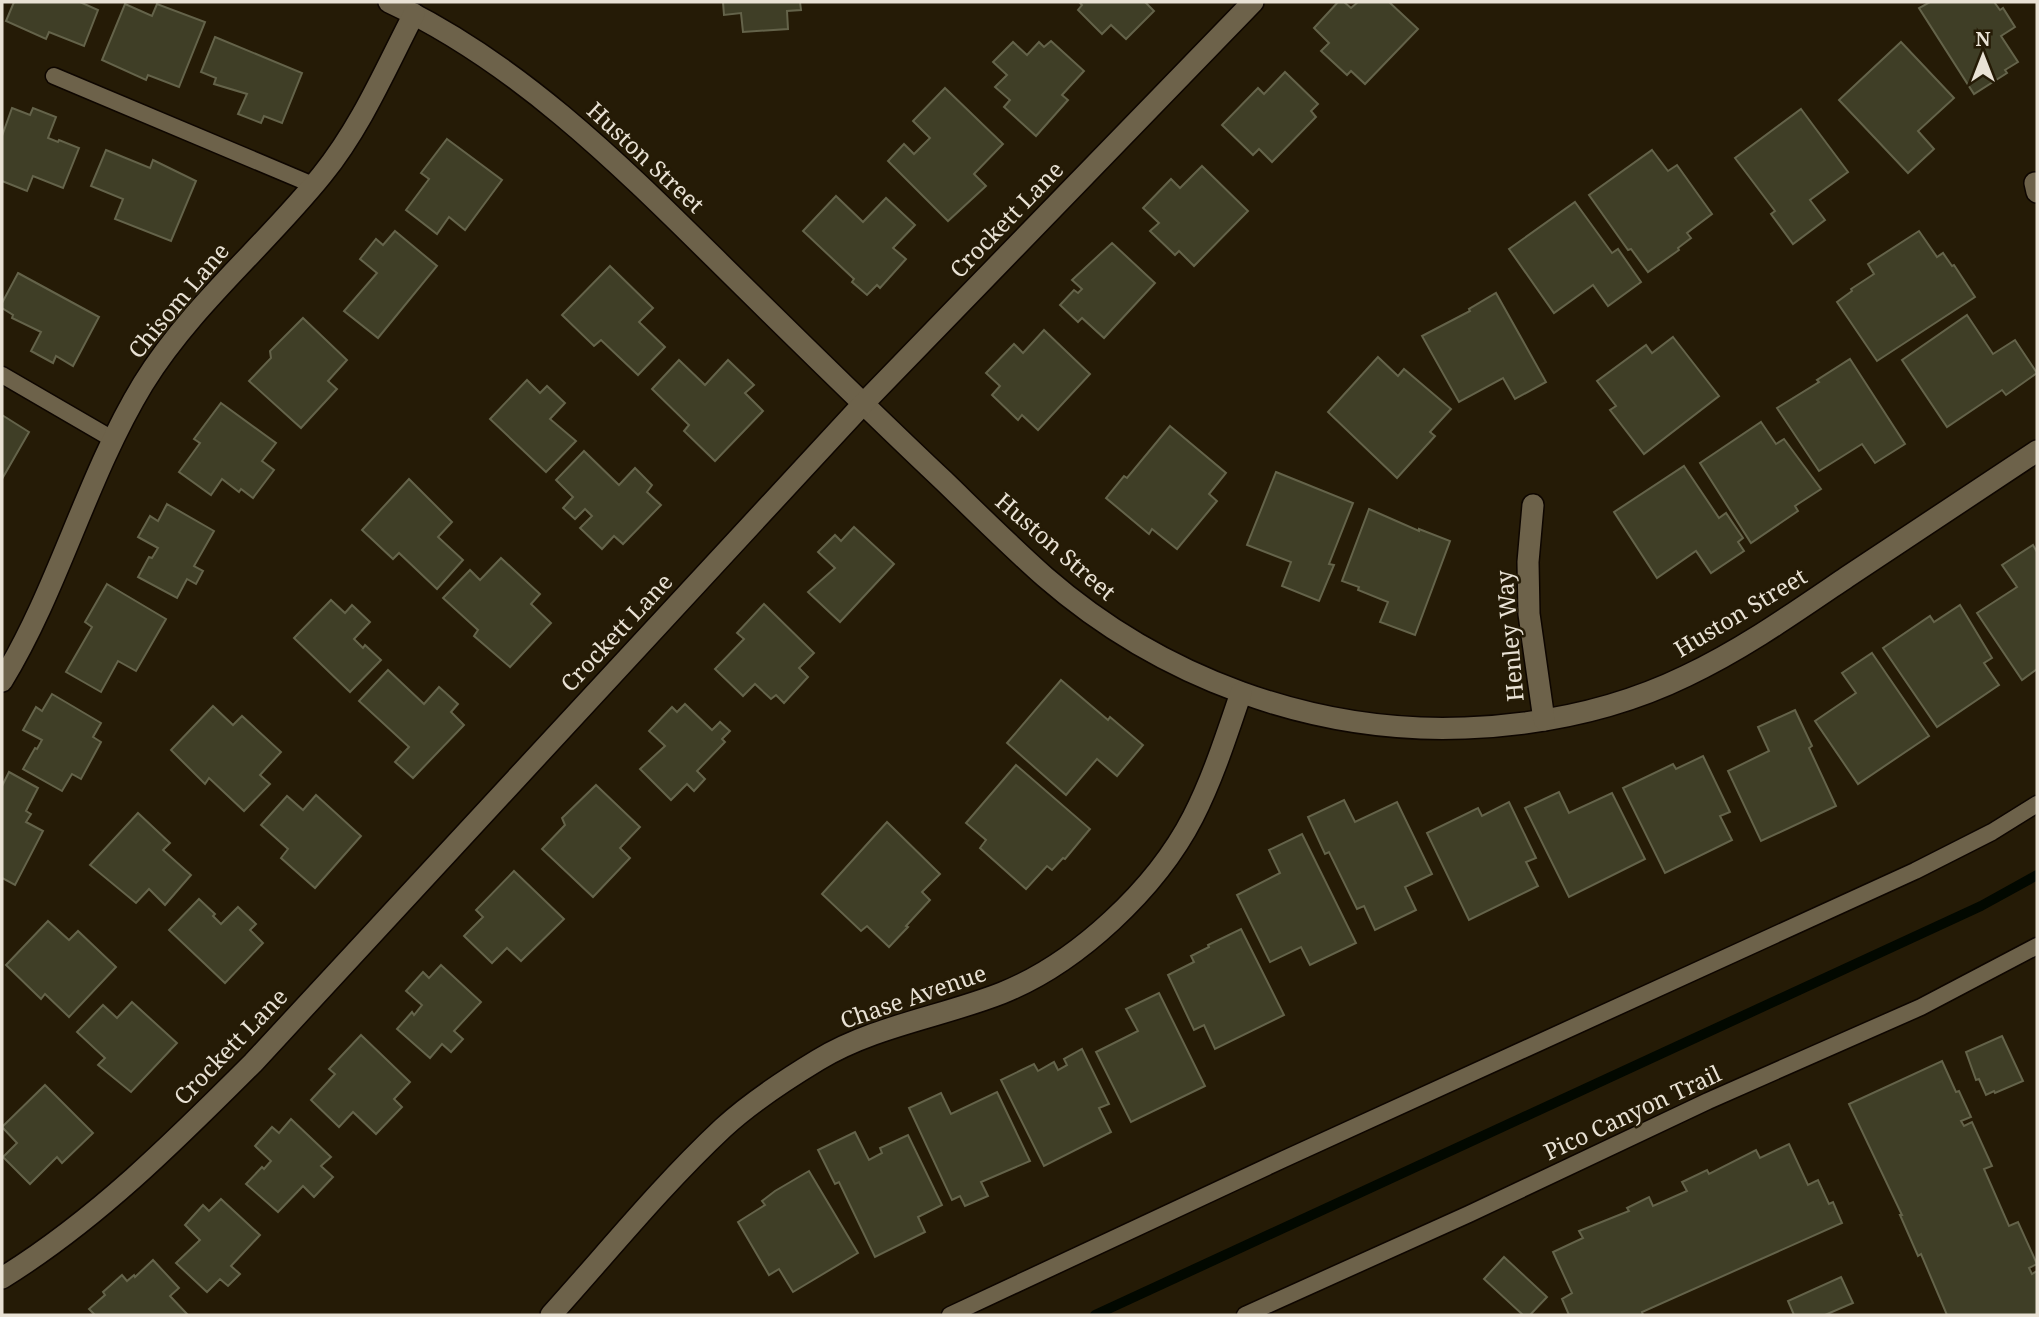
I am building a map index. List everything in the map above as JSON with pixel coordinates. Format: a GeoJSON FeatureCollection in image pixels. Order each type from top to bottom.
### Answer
{"type":"FeatureCollection","features":[{"type":"Feature","properties":{"kind":"street","name":"Huston Street"},"geometry":{"type":"LineString","coordinates":[[389,2],[414,14],[482,56],[551,105],[612,158],[1046,579],[1098,618],[1151,652],[1202,678],[1305,712],[1364,725],[1428,730],[1489,727],[1544,720],[1617,703],[1681,678],[1741,648],[2037,451]]}},
{"type":"Feature","properties":{"kind":"street","name":"Crockett Lane"},"geometry":{"type":"LineString","coordinates":[[2,1278],[80,1224],[209,1108],[863,404],[1253,2]]}},
{"type":"Feature","properties":{"kind":"street","name":"Chisom Lane"},"geometry":{"type":"LineString","coordinates":[[4,675],[46,596],[114,440],[143,385],[177,336],[215,290],[275,229],[324,173],[363,112],[414,14]]}},
{"type":"Feature","properties":{"kind":"street","name":"Henley Way"},"geometry":{"type":"LineString","coordinates":[[1533,505],[1528,562],[1529,614],[1544,720]]}},
{"type":"Feature","properties":{"kind":"street","name":"Chase Avenue"},"geometry":{"type":"LineString","coordinates":[[551,1315],[685,1166],[725,1127],[773,1089],[820,1059],[872,1035],[1003,992],[1055,966],[1097,933],[1130,902],[1165,860],[1193,817],[1241,693]]}},
{"type":"Feature","properties":{"kind":"lane"},"geometry":{"type":"LineString","coordinates":[[54,76],[313,185]]}},
{"type":"Feature","properties":{"kind":"lane"},"geometry":{"type":"LineString","coordinates":[[2,375],[114,440]]}},
{"type":"Feature","properties":{"kind":"lane"},"geometry":{"type":"LineString","coordinates":[[950,1315],[1284,1158],[1914,871],[1992,832],[2037,804]]}},
{"type":"Feature","properties":{"kind":"lane","name":"Pico Canyon Trail"},"geometry":{"type":"LineString","coordinates":[[1245,1315],[1469,1214],[1708,1101],[1921,1007],[2037,946]]}},
{"type":"Feature","properties":{"kind":"building"},"geometry":{"type":"Polygon","coordinates":[[[14,2],[80,2],[98,10],[84,46],[49,32],[46,39],[6,21],[14,2]]]}},
{"type":"Feature","properties":{"kind":"building"},"geometry":{"type":"Polygon","coordinates":[[[723,2],[800,2],[801,10],[787,11],[788,29],[743,32],[741,13],[724,15],[723,2]]]}},
{"type":"Feature","properties":{"kind":"building"},"geometry":{"type":"Polygon","coordinates":[[[1079,2],[1145,2],[1154,11],[1126,39],[1111,25],[1102,34],[1078,10],[1082,5],[1079,2]]]}},
{"type":"Feature","properties":{"kind":"building"},"geometry":{"type":"Polygon","coordinates":[[[1338,2],[1344,2],[1351,8],[1358,2],[1389,2],[1418,29],[1365,84],[1351,71],[1347,75],[1321,51],[1329,43],[1314,28],[1338,2]]]}},
{"type":"Feature","properties":{"kind":"building"},"geometry":{"type":"Polygon","coordinates":[[[1930,2],[1994,2],[2000,10],[2003,8],[2015,27],[2001,36],[2018,62],[2005,70],[2007,73],[1974,94],[1919,8],[1930,2]]]}},
{"type":"Feature","properties":{"kind":"building"},"geometry":{"type":"Polygon","coordinates":[[[125,4],[152,16],[157,4],[205,22],[179,87],[148,75],[146,80],[102,60],[125,4]]]}},
{"type":"Feature","properties":{"kind":"building"},"geometry":{"type":"Polygon","coordinates":[[[215,37],[302,73],[282,123],[264,116],[261,123],[238,114],[247,94],[214,84],[216,78],[201,72],[215,37]]]}},
{"type":"Feature","properties":{"kind":"building"},"geometry":{"type":"Polygon","coordinates":[[[1051,41],[1084,71],[1062,95],[1068,100],[1036,136],[1004,107],[1010,100],[995,87],[1007,75],[993,62],[1013,42],[1027,55],[1039,42],[1044,47],[1051,41]]]}},
{"type":"Feature","properties":{"kind":"building"},"geometry":{"type":"Polygon","coordinates":[[[1901,42],[1954,98],[1918,131],[1934,149],[1908,173],[1839,100],[1901,42]]]}},
{"type":"Feature","properties":{"kind":"building"},"geometry":{"type":"Polygon","coordinates":[[[1285,72],[1318,104],[1311,111],[1316,117],[1272,162],[1259,149],[1253,155],[1222,125],[1258,88],[1264,94],[1285,72]]]}},
{"type":"Feature","properties":{"kind":"building"},"geometry":{"type":"Polygon","coordinates":[[[945,88],[1003,144],[974,174],[986,186],[948,221],[888,161],[904,144],[914,154],[930,138],[913,121],[945,88]]]}},
{"type":"Feature","properties":{"kind":"building"},"geometry":{"type":"Polygon","coordinates":[[[12,108],[30,115],[33,108],[56,117],[48,138],[79,148],[63,188],[33,176],[27,191],[2,181],[2,136],[12,108]]]}},
{"type":"Feature","properties":{"kind":"building"},"geometry":{"type":"Polygon","coordinates":[[[1801,109],[1848,172],[1810,200],[1825,220],[1793,244],[1771,214],[1775,211],[1735,158],[1801,109]]]}},
{"type":"Feature","properties":{"kind":"building"},"geometry":{"type":"Polygon","coordinates":[[[447,139],[502,180],[465,230],[449,217],[437,234],[406,210],[429,179],[421,173],[447,139]]]}},
{"type":"Feature","properties":{"kind":"building"},"geometry":{"type":"Polygon","coordinates":[[[106,150],[150,168],[153,160],[196,181],[171,241],[115,219],[123,199],[91,186],[106,150]]]}},
{"type":"Feature","properties":{"kind":"building"},"geometry":{"type":"Polygon","coordinates":[[[1652,150],[1668,171],[1677,165],[1712,214],[1687,233],[1691,238],[1678,248],[1679,250],[1648,272],[1631,249],[1628,250],[1589,195],[1652,150]]]}},
{"type":"Feature","properties":{"kind":"building"},"geometry":{"type":"Polygon","coordinates":[[[1202,166],[1248,211],[1194,266],[1179,251],[1175,255],[1150,231],[1159,223],[1143,208],[1171,179],[1180,188],[1202,166]]]}},
{"type":"Feature","properties":{"kind":"building"},"geometry":{"type":"Polygon","coordinates":[[[836,196],[863,222],[886,198],[915,225],[893,248],[906,259],[880,288],[877,285],[867,295],[852,282],[854,279],[803,231],[836,196]]]}},
{"type":"Feature","properties":{"kind":"building"},"geometry":{"type":"Polygon","coordinates":[[[1575,202],[1612,253],[1618,249],[1641,282],[1608,306],[1593,285],[1554,313],[1509,249],[1575,202]]]}},
{"type":"Feature","properties":{"kind":"building"},"geometry":{"type":"Polygon","coordinates":[[[395,231],[437,266],[378,338],[344,311],[377,273],[360,259],[376,239],[383,245],[395,231]]]}},
{"type":"Feature","properties":{"kind":"building"},"geometry":{"type":"Polygon","coordinates":[[[1919,231],[1937,257],[1943,253],[1952,266],[1954,265],[1975,297],[1877,361],[1837,302],[1874,274],[1868,264],[1919,231]]]}},
{"type":"Feature","properties":{"kind":"building"},"geometry":{"type":"Polygon","coordinates":[[[1112,243],[1155,283],[1104,338],[1082,318],[1078,322],[1060,305],[1074,290],[1078,293],[1082,289],[1072,280],[1112,243]]]}},
{"type":"Feature","properties":{"kind":"building"},"geometry":{"type":"Polygon","coordinates":[[[610,266],[653,308],[639,322],[665,347],[638,375],[601,340],[594,346],[562,315],[610,266]]]}},
{"type":"Feature","properties":{"kind":"building"},"geometry":{"type":"Polygon","coordinates":[[[18,273],[99,317],[73,366],[56,356],[53,363],[31,351],[41,332],[12,318],[13,315],[2,308],[18,273]]]}},
{"type":"Feature","properties":{"kind":"building"},"geometry":{"type":"Polygon","coordinates":[[[1496,293],[1546,382],[1515,399],[1503,378],[1459,402],[1422,336],[1470,311],[1469,309],[1496,293]]]}},
{"type":"Feature","properties":{"kind":"building"},"geometry":{"type":"Polygon","coordinates":[[[1967,315],[1993,354],[2015,340],[2037,373],[2006,395],[2002,390],[1947,427],[1902,360],[1967,315]]]}},
{"type":"Feature","properties":{"kind":"building"},"geometry":{"type":"Polygon","coordinates":[[[303,318],[347,360],[328,381],[337,389],[301,428],[249,381],[271,358],[270,351],[303,318]]]}},
{"type":"Feature","properties":{"kind":"building"},"geometry":{"type":"Polygon","coordinates":[[[1044,330],[1090,374],[1038,430],[1022,415],[1018,420],[992,395],[1000,386],[986,373],[1014,344],[1023,353],[1044,330]]]}},
{"type":"Feature","properties":{"kind":"building"},"geometry":{"type":"Polygon","coordinates":[[[1673,337],[1719,396],[1644,454],[1610,410],[1616,406],[1597,381],[1646,345],[1652,353],[1673,337]]]}},
{"type":"Feature","properties":{"kind":"building"},"geometry":{"type":"Polygon","coordinates":[[[1378,357],[1398,376],[1404,369],[1451,409],[1430,432],[1435,436],[1397,478],[1328,412],[1378,357]]]}},
{"type":"Feature","properties":{"kind":"building"},"geometry":{"type":"Polygon","coordinates":[[[1850,359],[1905,444],[1875,463],[1862,444],[1819,471],[1777,408],[1850,359]]]}},
{"type":"Feature","properties":{"kind":"building"},"geometry":{"type":"Polygon","coordinates":[[[679,360],[705,385],[728,360],[754,385],[745,393],[763,411],[715,461],[684,431],[689,425],[652,389],[679,360]]]}},
{"type":"Feature","properties":{"kind":"building"},"geometry":{"type":"Polygon","coordinates":[[[527,380],[540,393],[547,386],[565,403],[550,419],[576,441],[546,472],[490,419],[527,380]]]}},
{"type":"Feature","properties":{"kind":"building"},"geometry":{"type":"Polygon","coordinates":[[[221,403],[276,443],[262,461],[274,470],[253,498],[241,489],[239,492],[222,479],[211,495],[179,472],[200,443],[194,439],[221,403]]]}},
{"type":"Feature","properties":{"kind":"building"},"geometry":{"type":"Polygon","coordinates":[[[2,415],[29,432],[2,479],[2,415]]]}},
{"type":"Feature","properties":{"kind":"building"},"geometry":{"type":"Polygon","coordinates":[[[1761,422],[1776,444],[1784,439],[1821,489],[1795,506],[1798,511],[1751,543],[1700,463],[1761,422]]]}},
{"type":"Feature","properties":{"kind":"building"},"geometry":{"type":"Polygon","coordinates":[[[1170,426],[1226,473],[1209,494],[1217,501],[1177,549],[1152,529],[1149,534],[1106,498],[1124,476],[1127,478],[1170,426]]]}},
{"type":"Feature","properties":{"kind":"building"},"geometry":{"type":"Polygon","coordinates":[[[584,451],[619,485],[635,468],[652,485],[647,492],[661,505],[623,544],[614,536],[602,549],[580,528],[592,516],[585,509],[575,519],[563,508],[573,497],[556,480],[584,451]]]}},
{"type":"Feature","properties":{"kind":"building"},"geometry":{"type":"Polygon","coordinates":[[[1684,466],[1719,518],[1726,513],[1743,538],[1738,542],[1744,551],[1711,573],[1696,551],[1657,578],[1614,512],[1684,466]]]}},
{"type":"Feature","properties":{"kind":"building"},"geometry":{"type":"Polygon","coordinates":[[[1276,472],[1353,503],[1329,564],[1334,565],[1319,601],[1282,586],[1291,562],[1247,545],[1276,472]]]}},
{"type":"Feature","properties":{"kind":"building"},"geometry":{"type":"Polygon","coordinates":[[[409,479],[452,522],[438,537],[463,560],[437,589],[399,553],[393,559],[362,530],[409,479]]]}},
{"type":"Feature","properties":{"kind":"building"},"geometry":{"type":"Polygon","coordinates":[[[167,504],[214,531],[194,566],[203,571],[196,584],[187,579],[177,598],[138,577],[149,557],[152,558],[158,548],[138,537],[150,516],[158,521],[167,504]]]}},
{"type":"Feature","properties":{"kind":"building"},"geometry":{"type":"Polygon","coordinates":[[[1369,509],[1450,541],[1415,635],[1380,622],[1388,602],[1342,581],[1369,509]]]}},
{"type":"Feature","properties":{"kind":"building"},"geometry":{"type":"Polygon","coordinates":[[[854,527],[894,564],[840,622],[808,592],[835,568],[818,552],[835,535],[841,541],[854,527]]]}},
{"type":"Feature","properties":{"kind":"building"},"geometry":{"type":"Polygon","coordinates":[[[2033,545],[2037,552],[2037,669],[2022,680],[1977,613],[2017,587],[2002,565],[2033,545]]]}},
{"type":"Feature","properties":{"kind":"building"},"geometry":{"type":"Polygon","coordinates":[[[501,558],[540,594],[531,604],[551,623],[510,667],[474,636],[478,630],[443,598],[470,570],[480,580],[501,558]]]}},
{"type":"Feature","properties":{"kind":"building"},"geometry":{"type":"Polygon","coordinates":[[[107,584],[166,619],[136,671],[118,661],[101,692],[66,672],[92,627],[85,622],[107,584]]]}},
{"type":"Feature","properties":{"kind":"building"},"geometry":{"type":"Polygon","coordinates":[[[331,600],[345,613],[352,605],[370,622],[354,639],[381,660],[350,692],[294,638],[331,600]]]}},
{"type":"Feature","properties":{"kind":"building"},"geometry":{"type":"Polygon","coordinates":[[[764,604],[814,653],[799,668],[808,677],[784,703],[776,695],[771,699],[755,684],[743,696],[715,669],[744,639],[737,633],[764,604]]]}},
{"type":"Feature","properties":{"kind":"building"},"geometry":{"type":"Polygon","coordinates":[[[1960,605],[1992,658],[1984,663],[1999,685],[1937,727],[1883,648],[1930,616],[1934,622],[1960,605]]]}},
{"type":"Feature","properties":{"kind":"building"},"geometry":{"type":"Polygon","coordinates":[[[1872,653],[1929,736],[1858,784],[1815,721],[1856,693],[1842,673],[1872,653]]]}},
{"type":"Feature","properties":{"kind":"building"},"geometry":{"type":"Polygon","coordinates":[[[388,670],[424,704],[439,687],[458,704],[451,712],[464,725],[413,778],[395,762],[409,747],[359,701],[388,670]]]}},
{"type":"Feature","properties":{"kind":"building"},"geometry":{"type":"Polygon","coordinates":[[[1061,680],[1108,720],[1110,717],[1143,745],[1117,776],[1097,759],[1066,795],[1007,743],[1061,680]]]}},
{"type":"Feature","properties":{"kind":"building"},"geometry":{"type":"Polygon","coordinates":[[[52,694],[101,723],[93,737],[101,742],[81,779],[72,774],[62,791],[23,769],[42,740],[23,730],[36,707],[42,711],[52,694]]]}},
{"type":"Feature","properties":{"kind":"building"},"geometry":{"type":"Polygon","coordinates":[[[685,704],[712,730],[720,722],[730,731],[722,739],[725,742],[697,771],[705,779],[694,791],[687,784],[671,800],[640,769],[665,746],[649,731],[672,707],[677,712],[685,704]]]}},
{"type":"Feature","properties":{"kind":"building"},"geometry":{"type":"Polygon","coordinates":[[[213,706],[233,725],[242,716],[281,752],[260,775],[270,784],[244,811],[209,778],[205,784],[171,750],[213,706]]]}},
{"type":"Feature","properties":{"kind":"building"},"geometry":{"type":"Polygon","coordinates":[[[1795,710],[1836,806],[1761,841],[1728,771],[1769,751],[1758,727],[1795,710]]]}},
{"type":"Feature","properties":{"kind":"building"},"geometry":{"type":"Polygon","coordinates":[[[1703,756],[1730,812],[1720,816],[1732,840],[1665,873],[1623,788],[1673,764],[1676,769],[1703,756]]]}},
{"type":"Feature","properties":{"kind":"building"},"geometry":{"type":"Polygon","coordinates":[[[1016,765],[1090,829],[1065,859],[1052,870],[1047,866],[1026,889],[980,848],[986,840],[966,823],[1016,765]]]}},
{"type":"Feature","properties":{"kind":"building"},"geometry":{"type":"Polygon","coordinates":[[[9,772],[38,788],[26,811],[31,814],[26,822],[43,831],[15,885],[2,878],[2,786],[9,772]]]}},
{"type":"Feature","properties":{"kind":"building"},"geometry":{"type":"Polygon","coordinates":[[[596,785],[640,827],[620,848],[630,858],[593,897],[542,849],[565,825],[562,818],[596,785]]]}},
{"type":"Feature","properties":{"kind":"building"},"geometry":{"type":"Polygon","coordinates":[[[1559,792],[1569,813],[1612,793],[1645,859],[1569,897],[1525,808],[1559,792]]]}},
{"type":"Feature","properties":{"kind":"building"},"geometry":{"type":"Polygon","coordinates":[[[316,795],[361,836],[315,888],[281,858],[288,849],[261,825],[287,796],[303,810],[316,795]]]}},
{"type":"Feature","properties":{"kind":"building"},"geometry":{"type":"Polygon","coordinates":[[[1344,800],[1355,822],[1397,802],[1432,874],[1405,887],[1416,910],[1375,930],[1364,906],[1357,909],[1329,852],[1325,854],[1308,817],[1344,800]]]}},
{"type":"Feature","properties":{"kind":"building"},"geometry":{"type":"Polygon","coordinates":[[[1509,802],[1536,858],[1526,862],[1538,886],[1469,920],[1427,833],[1478,808],[1482,816],[1509,802]]]}},
{"type":"Feature","properties":{"kind":"building"},"geometry":{"type":"Polygon","coordinates":[[[138,813],[170,843],[163,850],[191,875],[165,905],[149,889],[136,903],[90,865],[138,813]]]}},
{"type":"Feature","properties":{"kind":"building"},"geometry":{"type":"Polygon","coordinates":[[[887,822],[940,874],[922,892],[930,900],[889,947],[867,926],[861,931],[822,894],[887,822]]]}},
{"type":"Feature","properties":{"kind":"building"},"geometry":{"type":"Polygon","coordinates":[[[1302,834],[1356,943],[1310,965],[1301,947],[1270,962],[1237,895],[1280,873],[1269,850],[1302,834]]]}},
{"type":"Feature","properties":{"kind":"building"},"geometry":{"type":"Polygon","coordinates":[[[514,871],[564,919],[521,961],[507,948],[492,963],[464,936],[483,917],[476,910],[514,871]]]}},
{"type":"Feature","properties":{"kind":"building"},"geometry":{"type":"Polygon","coordinates":[[[199,899],[215,914],[213,916],[221,924],[238,907],[256,924],[250,930],[263,943],[225,983],[169,930],[199,899]]]}},
{"type":"Feature","properties":{"kind":"building"},"geometry":{"type":"Polygon","coordinates":[[[48,921],[69,940],[78,931],[116,967],[69,1017],[45,994],[41,999],[6,965],[48,921]]]}},
{"type":"Feature","properties":{"kind":"building"},"geometry":{"type":"Polygon","coordinates":[[[1241,929],[1284,1015],[1215,1049],[1204,1025],[1194,1030],[1168,975],[1194,962],[1191,956],[1209,947],[1208,945],[1241,929]]]}},
{"type":"Feature","properties":{"kind":"building"},"geometry":{"type":"Polygon","coordinates":[[[441,965],[481,1002],[454,1031],[463,1039],[451,1052],[442,1044],[430,1058],[397,1029],[422,1005],[406,991],[423,972],[429,978],[441,965]]]}},
{"type":"Feature","properties":{"kind":"building"},"geometry":{"type":"Polygon","coordinates":[[[1159,993],[1205,1086],[1131,1122],[1096,1052],[1138,1031],[1126,1009],[1159,993]]]}},
{"type":"Feature","properties":{"kind":"building"},"geometry":{"type":"Polygon","coordinates":[[[132,1002],[177,1043],[131,1092],[98,1065],[105,1058],[77,1032],[103,1005],[117,1018],[132,1002]]]}},
{"type":"Feature","properties":{"kind":"building"},"geometry":{"type":"Polygon","coordinates":[[[361,1035],[410,1082],[394,1099],[402,1107],[376,1134],[353,1112],[339,1127],[311,1100],[335,1074],[329,1069],[361,1035]]]}},
{"type":"Feature","properties":{"kind":"building"},"geometry":{"type":"Polygon","coordinates":[[[2002,1036],[2023,1081],[1986,1095],[1979,1079],[1976,1080],[1966,1052],[2002,1036]]]}},
{"type":"Feature","properties":{"kind":"building"},"geometry":{"type":"Polygon","coordinates":[[[1082,1049],[1109,1104],[1099,1108],[1111,1132],[1044,1166],[1001,1080],[1034,1064],[1038,1071],[1054,1062],[1058,1070],[1067,1065],[1064,1059],[1082,1049]]]}},
{"type":"Feature","properties":{"kind":"building"},"geometry":{"type":"Polygon","coordinates":[[[1942,1061],[1971,1117],[1961,1121],[1964,1126],[1972,1122],[1992,1166],[1984,1169],[2009,1226],[2018,1222],[2037,1264],[2029,1268],[2032,1274],[2037,1271],[2037,1315],[1947,1315],[1921,1254],[1918,1256],[1902,1215],[1849,1104],[1942,1061]]]}},
{"type":"Feature","properties":{"kind":"building"},"geometry":{"type":"Polygon","coordinates":[[[45,1085],[93,1133],[62,1163],[57,1157],[30,1184],[3,1157],[17,1143],[2,1127],[45,1085]]]}},
{"type":"Feature","properties":{"kind":"building"},"geometry":{"type":"Polygon","coordinates":[[[997,1092],[1030,1161],[981,1182],[988,1196],[965,1206],[960,1196],[952,1200],[909,1108],[941,1093],[951,1114],[997,1092]]]}},
{"type":"Feature","properties":{"kind":"building"},"geometry":{"type":"Polygon","coordinates":[[[291,1119],[331,1157],[321,1166],[333,1177],[314,1197],[303,1186],[278,1212],[246,1184],[271,1161],[255,1146],[272,1127],[279,1133],[291,1119]]]}},
{"type":"Feature","properties":{"kind":"building"},"geometry":{"type":"Polygon","coordinates":[[[855,1132],[869,1160],[882,1153],[880,1148],[908,1135],[942,1205],[918,1217],[925,1232],[875,1257],[839,1182],[835,1184],[818,1150],[855,1132]]]}},
{"type":"Feature","properties":{"kind":"building"},"geometry":{"type":"Polygon","coordinates":[[[1789,1144],[1808,1185],[1818,1180],[1829,1204],[1833,1202],[1842,1223],[1642,1312],[1643,1315],[1569,1315],[1562,1299],[1572,1293],[1553,1252],[1583,1238],[1579,1231],[1629,1211],[1627,1208],[1649,1197],[1653,1206],[1687,1191],[1682,1182],[1707,1170],[1709,1174],[1756,1150],[1760,1158],[1789,1144]]]}},
{"type":"Feature","properties":{"kind":"building"},"geometry":{"type":"Polygon","coordinates":[[[809,1171],[858,1253],[793,1292],[779,1269],[769,1275],[738,1222],[765,1205],[762,1201],[775,1191],[809,1171]]]}},
{"type":"Feature","properties":{"kind":"building"},"geometry":{"type":"Polygon","coordinates":[[[221,1199],[260,1235],[231,1266],[240,1274],[228,1286],[220,1279],[207,1292],[176,1263],[200,1240],[185,1225],[203,1205],[209,1211],[221,1199]]]}},
{"type":"Feature","properties":{"kind":"building"},"geometry":{"type":"Polygon","coordinates":[[[1504,1257],[1547,1297],[1530,1315],[1523,1315],[1484,1279],[1504,1257]]]}},
{"type":"Feature","properties":{"kind":"building"},"geometry":{"type":"Polygon","coordinates":[[[153,1260],[179,1288],[170,1296],[188,1315],[95,1315],[89,1309],[122,1275],[127,1281],[153,1260]]]}},
{"type":"Feature","properties":{"kind":"building"},"geometry":{"type":"Polygon","coordinates":[[[1841,1277],[1853,1303],[1825,1315],[1794,1315],[1788,1301],[1841,1277]]]}},
{"type":"Feature","properties":{"kind":"waterway"},"geometry":{"type":"LineString","coordinates":[[1095,1315],[1981,906],[2037,875]]}}]}
